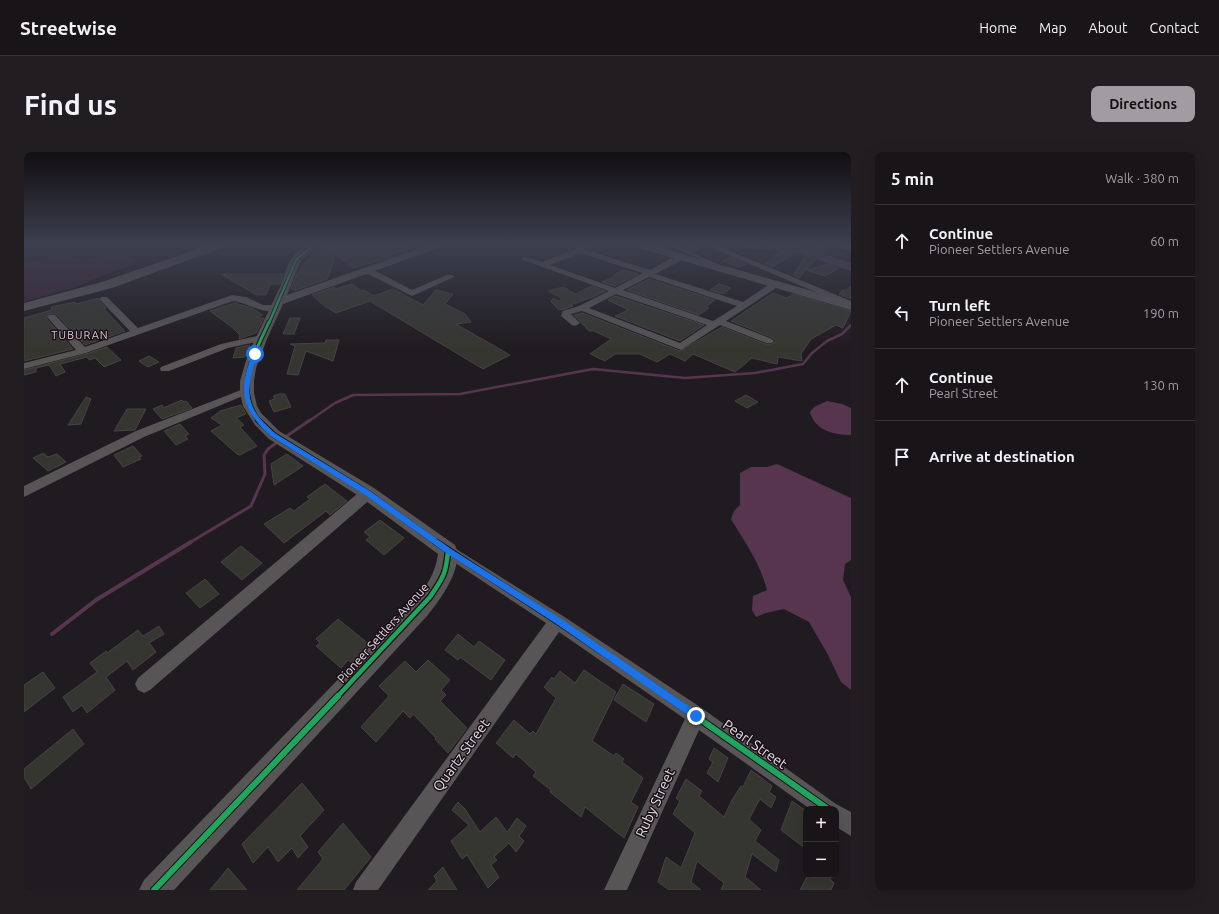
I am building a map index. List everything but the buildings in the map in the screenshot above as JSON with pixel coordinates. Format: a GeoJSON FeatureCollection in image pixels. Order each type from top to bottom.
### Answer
{"type":"FeatureCollection","features":[{"type":"Feature","properties":{"kind":"highway"},"geometry":{"type":"LineString","coordinates":[[24,307],[123,279]]}},
{"type":"Feature","properties":{"kind":"main road"},"geometry":{"type":"LineString","coordinates":[[761,279],[851,305]]}},
{"type":"Feature","properties":{"kind":"street"},"geometry":{"type":"LineString","coordinates":[[288,279],[250,369],[246,391],[248,402],[253,413],[262,425],[281,440],[368,493],[448,551]]}},
{"type":"Feature","properties":{"kind":"street"},"geometry":{"type":"LineString","coordinates":[[24,366],[84,351],[232,298],[243,299],[262,308],[277,305],[343,279]]}},
{"type":"Feature","properties":{"kind":"street"},"geometry":{"type":"LineString","coordinates":[[385,279],[412,293],[444,279]]}},
{"type":"Feature","properties":{"kind":"street"},"geometry":{"type":"LineString","coordinates":[[586,279],[769,341]]}},
{"type":"Feature","properties":{"kind":"street"},"geometry":{"type":"LineString","coordinates":[[574,323],[566,316],[566,313],[582,308],[637,279]]}},
{"type":"Feature","properties":{"kind":"street"},"geometry":{"type":"LineString","coordinates":[[668,279],[744,305]]}},
{"type":"Feature","properties":{"kind":"street"},"geometry":{"type":"LineString","coordinates":[[791,279],[851,305]]}},
{"type":"Feature","properties":{"kind":"street"},"geometry":{"type":"LineString","coordinates":[[582,308],[681,347],[776,284]]}},
{"type":"Feature","properties":{"kind":"street"},"geometry":{"type":"LineString","coordinates":[[104,299],[137,333]]}},
{"type":"Feature","properties":{"kind":"street"},"geometry":{"type":"LineString","coordinates":[[52,317],[84,351]]}},
{"type":"Feature","properties":{"kind":"street"},"geometry":{"type":"LineString","coordinates":[[165,369],[226,344],[262,338]]}},
{"type":"Feature","properties":{"kind":"street"},"geometry":{"type":"LineString","coordinates":[[24,492],[140,434],[246,391]]}},
{"type":"Feature","properties":{"kind":"street"},"geometry":{"type":"LineString","coordinates":[[144,684],[368,493]]}},
{"type":"Feature","properties":{"kind":"street","name":"Pearl Street"},"geometry":{"type":"LineString","coordinates":[[448,551],[557,621],[824,806]]}},
{"type":"Feature","properties":{"kind":"street","name":"Pioneer Settlers Avenue"},"geometry":{"type":"LineString","coordinates":[[154,890],[430,597],[443,579],[446,571],[448,551]]}},
{"type":"Feature","properties":{"kind":"street","name":"Quartz Street"},"geometry":{"type":"LineString","coordinates":[[364,890],[557,621]]}},
{"type":"Feature","properties":{"kind":"street","name":"Ruby Street"},"geometry":{"type":"LineString","coordinates":[[615,890],[696,716]]}},
{"type":"Feature","properties":{"kind":"street"},"geometry":{"type":"LineString","coordinates":[[839,816],[851,825]]}},
{"type":"Feature","properties":{"kind":"shaded area"},"geometry":{"type":"Polygon","coordinates":[[[24,279],[94,279],[76,287],[24,302],[24,279]]]}},
{"type":"Feature","properties":{"kind":"shaded area"},"geometry":{"type":"Polygon","coordinates":[[[827,401],[842,404],[851,408],[851,435],[832,433],[816,424],[810,412],[814,407],[827,401]]]}},
{"type":"Feature","properties":{"kind":"shaded area"},"geometry":{"type":"Polygon","coordinates":[[[777,464],[851,498],[851,560],[845,564],[843,580],[851,597],[851,690],[841,682],[827,653],[809,622],[784,609],[756,617],[752,610],[753,596],[767,590],[756,561],[731,519],[734,511],[740,505],[740,473],[751,467],[767,467],[777,464]]]}},
{"type":"Feature","properties":{"kind":"waterway"},"geometry":{"type":"LineString","coordinates":[[309,421],[335,403],[353,395],[460,394],[593,369],[685,378],[755,373],[803,364],[812,353],[827,341],[842,334],[851,325]]}},
{"type":"Feature","properties":{"kind":"waterway"},"geometry":{"type":"LineString","coordinates":[[284,438],[310,420]]}},
{"type":"Feature","properties":{"kind":"waterway"},"geometry":{"type":"LineString","coordinates":[[189,543],[251,506],[265,474],[264,455],[268,449],[279,441]]}},
{"type":"Feature","properties":{"kind":"waterway"},"geometry":{"type":"LineString","coordinates":[[52,634],[96,600],[191,542]]}},
{"type":"Feature","properties":{"kind":"cycle path"},"geometry":{"type":"LineString","coordinates":[[288,279],[255,354],[248,378],[246,391],[248,402],[253,413],[262,425],[274,435],[368,493],[448,551],[557,621],[824,806]]}},
{"type":"Feature","properties":{"kind":"cycle path"},"geometry":{"type":"LineString","coordinates":[[154,890],[369,664],[430,597],[443,579],[446,571],[448,551]]}},
{"type":"Feature","properties":{"kind":"district","name":"TUBURAN"},"geometry":{"type":"Point","coordinates":[80,335]}},
{"type":"Feature","properties":{"kind":"route"},"geometry":{"type":"LineString","coordinates":[[255,354],[250,369],[246,391],[248,402],[253,413],[262,425],[274,435],[368,493],[448,551],[557,621],[696,716]]}}]}
